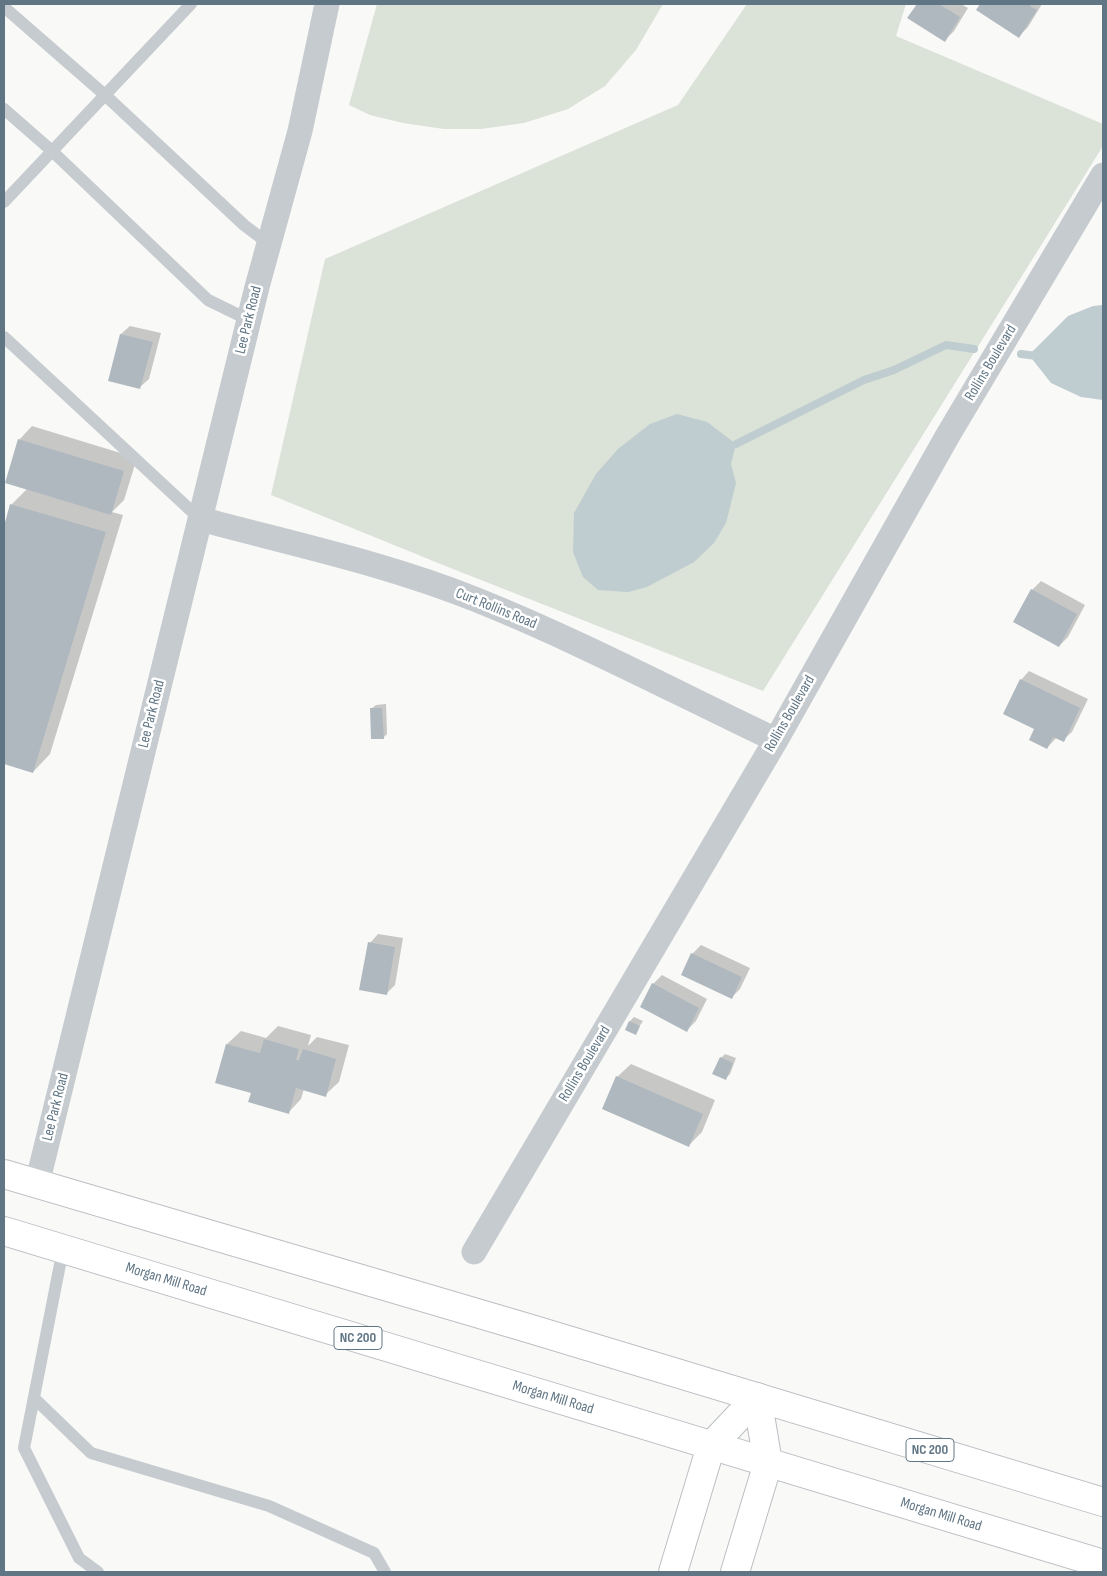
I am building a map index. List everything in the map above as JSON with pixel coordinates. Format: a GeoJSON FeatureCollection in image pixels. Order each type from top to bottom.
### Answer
{"type":"FeatureCollection","features":[{"type":"Feature","properties":{"kind":"main road","name":"NC 200"},"geometry":{"type":"LineString","coordinates":[[4,1174],[521,1326],[1103,1502]]}},
{"type":"Feature","properties":{"kind":"main road","name":"Morgan Mill Road"},"geometry":{"type":"LineString","coordinates":[[4,1231],[1103,1564]]}},
{"type":"Feature","properties":{"kind":"main road"},"geometry":{"type":"LineString","coordinates":[[673,1572],[712,1446],[757,1397]]}},
{"type":"Feature","properties":{"kind":"main road"},"geometry":{"type":"LineString","coordinates":[[735,1572],[768,1463],[757,1397]]}},
{"type":"Feature","properties":{"kind":"street","name":"Lee Park Road"},"geometry":{"type":"LineString","coordinates":[[37,1184],[249,320],[300,131],[326,4]]}},
{"type":"Feature","properties":{"kind":"street","name":"Rollins Boulevard"},"geometry":{"type":"LineString","coordinates":[[474,1252],[776,740],[948,435],[1103,175]]}},
{"type":"Feature","properties":{"kind":"street","name":"Curt Rollins Road"},"geometry":{"type":"LineString","coordinates":[[200,520],[416,578],[476,600],[547,631],[776,740]]}},
{"type":"Feature","properties":{"kind":"lane"},"geometry":{"type":"LineString","coordinates":[[4,202],[191,4]]}},
{"type":"Feature","properties":{"kind":"lane"},"geometry":{"type":"LineString","coordinates":[[4,7],[105,95],[244,225],[269,244]]}},
{"type":"Feature","properties":{"kind":"lane"},"geometry":{"type":"LineString","coordinates":[[4,109],[52,151],[208,300],[249,320]]}},
{"type":"Feature","properties":{"kind":"lane"},"geometry":{"type":"LineString","coordinates":[[4,337],[200,520]]}},
{"type":"Feature","properties":{"kind":"lane"},"geometry":{"type":"LineString","coordinates":[[63,1249],[24,1448],[79,1558],[98,1572]]}},
{"type":"Feature","properties":{"kind":"lane"},"geometry":{"type":"LineString","coordinates":[[34,1398],[91,1453],[269,1506],[374,1553],[385,1572]]}},
{"type":"Feature","properties":{"kind":"shaded area"},"geometry":{"type":"Polygon","coordinates":[[[377,4],[663,4],[636,50],[605,86],[568,109],[524,123],[481,129],[444,129],[403,123],[370,115],[349,105],[377,4]]]}},
{"type":"Feature","properties":{"kind":"shaded area"},"geometry":{"type":"Polygon","coordinates":[[[747,4],[906,4],[896,36],[1103,124],[1103,146],[763,691],[271,495],[325,259],[678,105],[747,4]]]}},
{"type":"Feature","properties":{"kind":"shaded area"},"geometry":{"type":"Polygon","coordinates":[[[1103,305],[1103,400],[1081,397],[1051,383],[1029,355],[1068,316],[1093,306],[1103,305]]]}},
{"type":"Feature","properties":{"kind":"shaded area"},"geometry":{"type":"Polygon","coordinates":[[[677,414],[707,422],[736,444],[731,464],[736,483],[726,523],[714,543],[694,562],[647,587],[628,592],[598,590],[583,577],[573,552],[574,513],[596,474],[618,449],[650,424],[677,414]]]}},
{"type":"Feature","properties":{"kind":"building"},"geometry":{"type":"Polygon","coordinates":[[[917,4],[939,4],[960,17],[945,42],[907,18],[917,4]]]}},
{"type":"Feature","properties":{"kind":"building"},"geometry":{"type":"Polygon","coordinates":[[[980,4],[1032,4],[1030,6],[1037,10],[1019,38],[976,10],[980,4]]]}},
{"type":"Feature","properties":{"kind":"building"},"geometry":{"type":"Polygon","coordinates":[[[120,334],[153,342],[140,389],[108,381],[120,334]]]}},
{"type":"Feature","properties":{"kind":"building"},"geometry":{"type":"Polygon","coordinates":[[[18,439],[124,471],[111,515],[5,483],[18,439]]]}},
{"type":"Feature","properties":{"kind":"building"},"geometry":{"type":"Polygon","coordinates":[[[10,504],[106,532],[33,773],[4,764],[4,526],[10,504]]]}},
{"type":"Feature","properties":{"kind":"building"},"geometry":{"type":"Polygon","coordinates":[[[1031,589],[1077,614],[1059,647],[1013,622],[1031,589]]]}},
{"type":"Feature","properties":{"kind":"building"},"geometry":{"type":"Polygon","coordinates":[[[1020,679],[1080,708],[1064,742],[1053,737],[1047,749],[1029,740],[1034,729],[1003,714],[1020,679]]]}},
{"type":"Feature","properties":{"kind":"building"},"geometry":{"type":"Polygon","coordinates":[[[370,708],[382,708],[384,739],[371,739],[370,708]]]}},
{"type":"Feature","properties":{"kind":"building"},"geometry":{"type":"Polygon","coordinates":[[[368,942],[395,947],[387,995],[359,990],[368,942]]]}},
{"type":"Feature","properties":{"kind":"building"},"geometry":{"type":"Polygon","coordinates":[[[691,953],[742,977],[732,999],[681,975],[691,953]]]}},
{"type":"Feature","properties":{"kind":"building"},"geometry":{"type":"Polygon","coordinates":[[[652,983],[699,1008],[687,1032],[640,1007],[652,983]]]}},
{"type":"Feature","properties":{"kind":"building"},"geometry":{"type":"Polygon","coordinates":[[[629,1021],[640,1026],[636,1035],[625,1030],[629,1021]]]}},
{"type":"Feature","properties":{"kind":"building"},"geometry":{"type":"Polygon","coordinates":[[[264,1039],[299,1049],[296,1060],[299,1060],[303,1049],[336,1059],[326,1097],[296,1088],[289,1114],[248,1102],[251,1093],[215,1083],[226,1044],[260,1053],[264,1039]]]}},
{"type":"Feature","properties":{"kind":"building"},"geometry":{"type":"Polygon","coordinates":[[[720,1057],[733,1063],[726,1080],[712,1074],[720,1057]]]}},
{"type":"Feature","properties":{"kind":"building"},"geometry":{"type":"Polygon","coordinates":[[[616,1076],[703,1114],[689,1147],[602,1109],[616,1076]]]}},
{"type":"Feature","properties":{"kind":"waterway"},"geometry":{"type":"LineString","coordinates":[[736,444],[864,380],[894,370],[946,345],[974,349]]}},
{"type":"Feature","properties":{"kind":"waterway"},"geometry":{"type":"LineString","coordinates":[[1021,354],[1037,356]]}}]}
